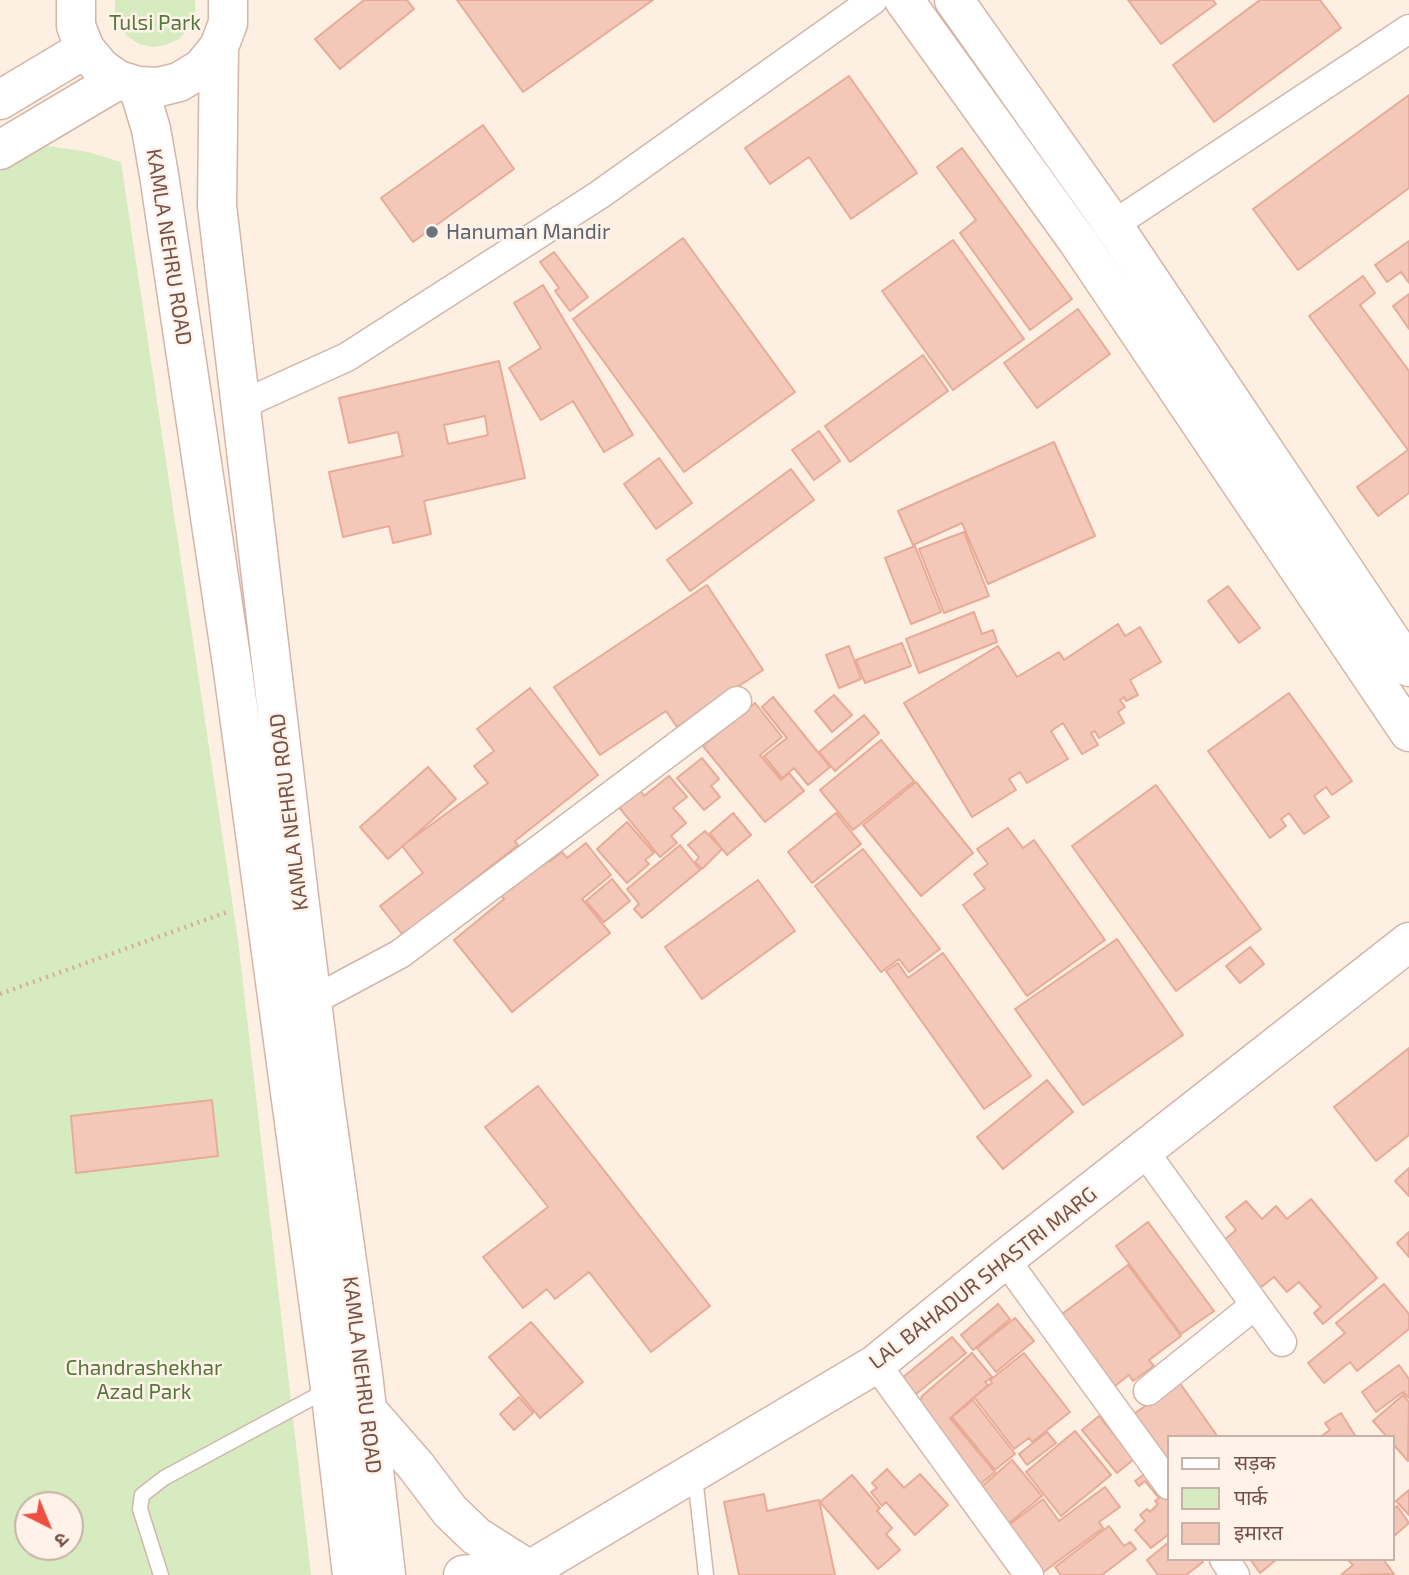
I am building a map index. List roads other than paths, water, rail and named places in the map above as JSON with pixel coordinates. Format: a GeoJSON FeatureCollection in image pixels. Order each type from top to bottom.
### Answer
{"type":"FeatureCollection","features":[{"type":"Feature","properties":{"kind":"main road"},"geometry":{"type":"LineString","coordinates":[[76,0],[76,26],[85,49],[101,68],[128,83],[159,87],[179,82],[202,68],[219,47],[228,23],[228,0]]}},
{"type":"Feature","properties":{"kind":"main road"},"geometry":{"type":"LineString","coordinates":[[904,0],[1079,243],[1409,732]]}},
{"type":"Feature","properties":{"kind":"main road"},"geometry":{"type":"LineString","coordinates":[[954,0],[1113,225],[1409,667]]}},
{"type":"Feature","properties":{"kind":"main road","name":"KAMLA NEHRU ROAD"},"geometry":{"type":"LineString","coordinates":[[219,47],[217,206],[312,1001],[367,1410],[386,1575]]}},
{"type":"Feature","properties":{"kind":"main road"},"geometry":{"type":"LineString","coordinates":[[0,100],[85,49]]}},
{"type":"Feature","properties":{"kind":"main road"},"geometry":{"type":"LineString","coordinates":[[0,149],[128,83]]}},
{"type":"Feature","properties":{"kind":"main road","name":"KAMLA NEHRU ROAD"},"geometry":{"type":"LineString","coordinates":[[128,83],[151,129],[159,175],[231,658],[330,1388],[352,1575]]}},
{"type":"Feature","properties":{"kind":"main road","name":"LAL BAHADUR SHASTRI MARG"},"geometry":{"type":"LineString","coordinates":[[525,1573],[876,1364],[1005,1259],[1409,942]]}},
{"type":"Feature","properties":{"kind":"main road"},"geometry":{"type":"LineString","coordinates":[[367,1410],[416,1466],[450,1511],[525,1573]]}},
{"type":"Feature","properties":{"kind":"main road"},"geometry":{"type":"LineString","coordinates":[[463,1575],[525,1573]]}},
{"type":"Feature","properties":{"kind":"street"},"geometry":{"type":"LineString","coordinates":[[241,405],[358,350],[599,195],[873,0]]}},
{"type":"Feature","properties":{"kind":"street"},"geometry":{"type":"LineString","coordinates":[[1113,225],[1409,29]]}},
{"type":"Feature","properties":{"kind":"street"},"geometry":{"type":"LineString","coordinates":[[312,1001],[400,954],[737,701]]}},
{"type":"Feature","properties":{"kind":"street"},"geometry":{"type":"LineString","coordinates":[[1144,1151],[1282,1342]]}},
{"type":"Feature","properties":{"kind":"street"},"geometry":{"type":"LineString","coordinates":[[1005,1259],[1168,1484]]}},
{"type":"Feature","properties":{"kind":"street"},"geometry":{"type":"LineString","coordinates":[[1148,1391],[1255,1305]]}},
{"type":"Feature","properties":{"kind":"street"},"geometry":{"type":"LineString","coordinates":[[876,1364],[1029,1575]]}},
{"type":"Feature","properties":{"kind":"lane"},"geometry":{"type":"LineString","coordinates":[[161,1575],[143,1520],[142,1495],[164,1478],[330,1388]]}},
{"type":"Feature","properties":{"kind":"lane"},"geometry":{"type":"LineString","coordinates":[[694,1472],[706,1575]]}},
{"type":"Feature","properties":{"kind":"place","name":"Hanuman Mandir"},"geometry":{"type":"Point","coordinates":[432,232]}},
{"type":"Feature","properties":{"kind":"park label","name":"Tulsi Park"},"geometry":{"type":"Point","coordinates":[155,23]}},
{"type":"Feature","properties":{"kind":"park label","name":"Chandrashekhar Azad Park"},"geometry":{"type":"Point","coordinates":[144,1380]}}]}
